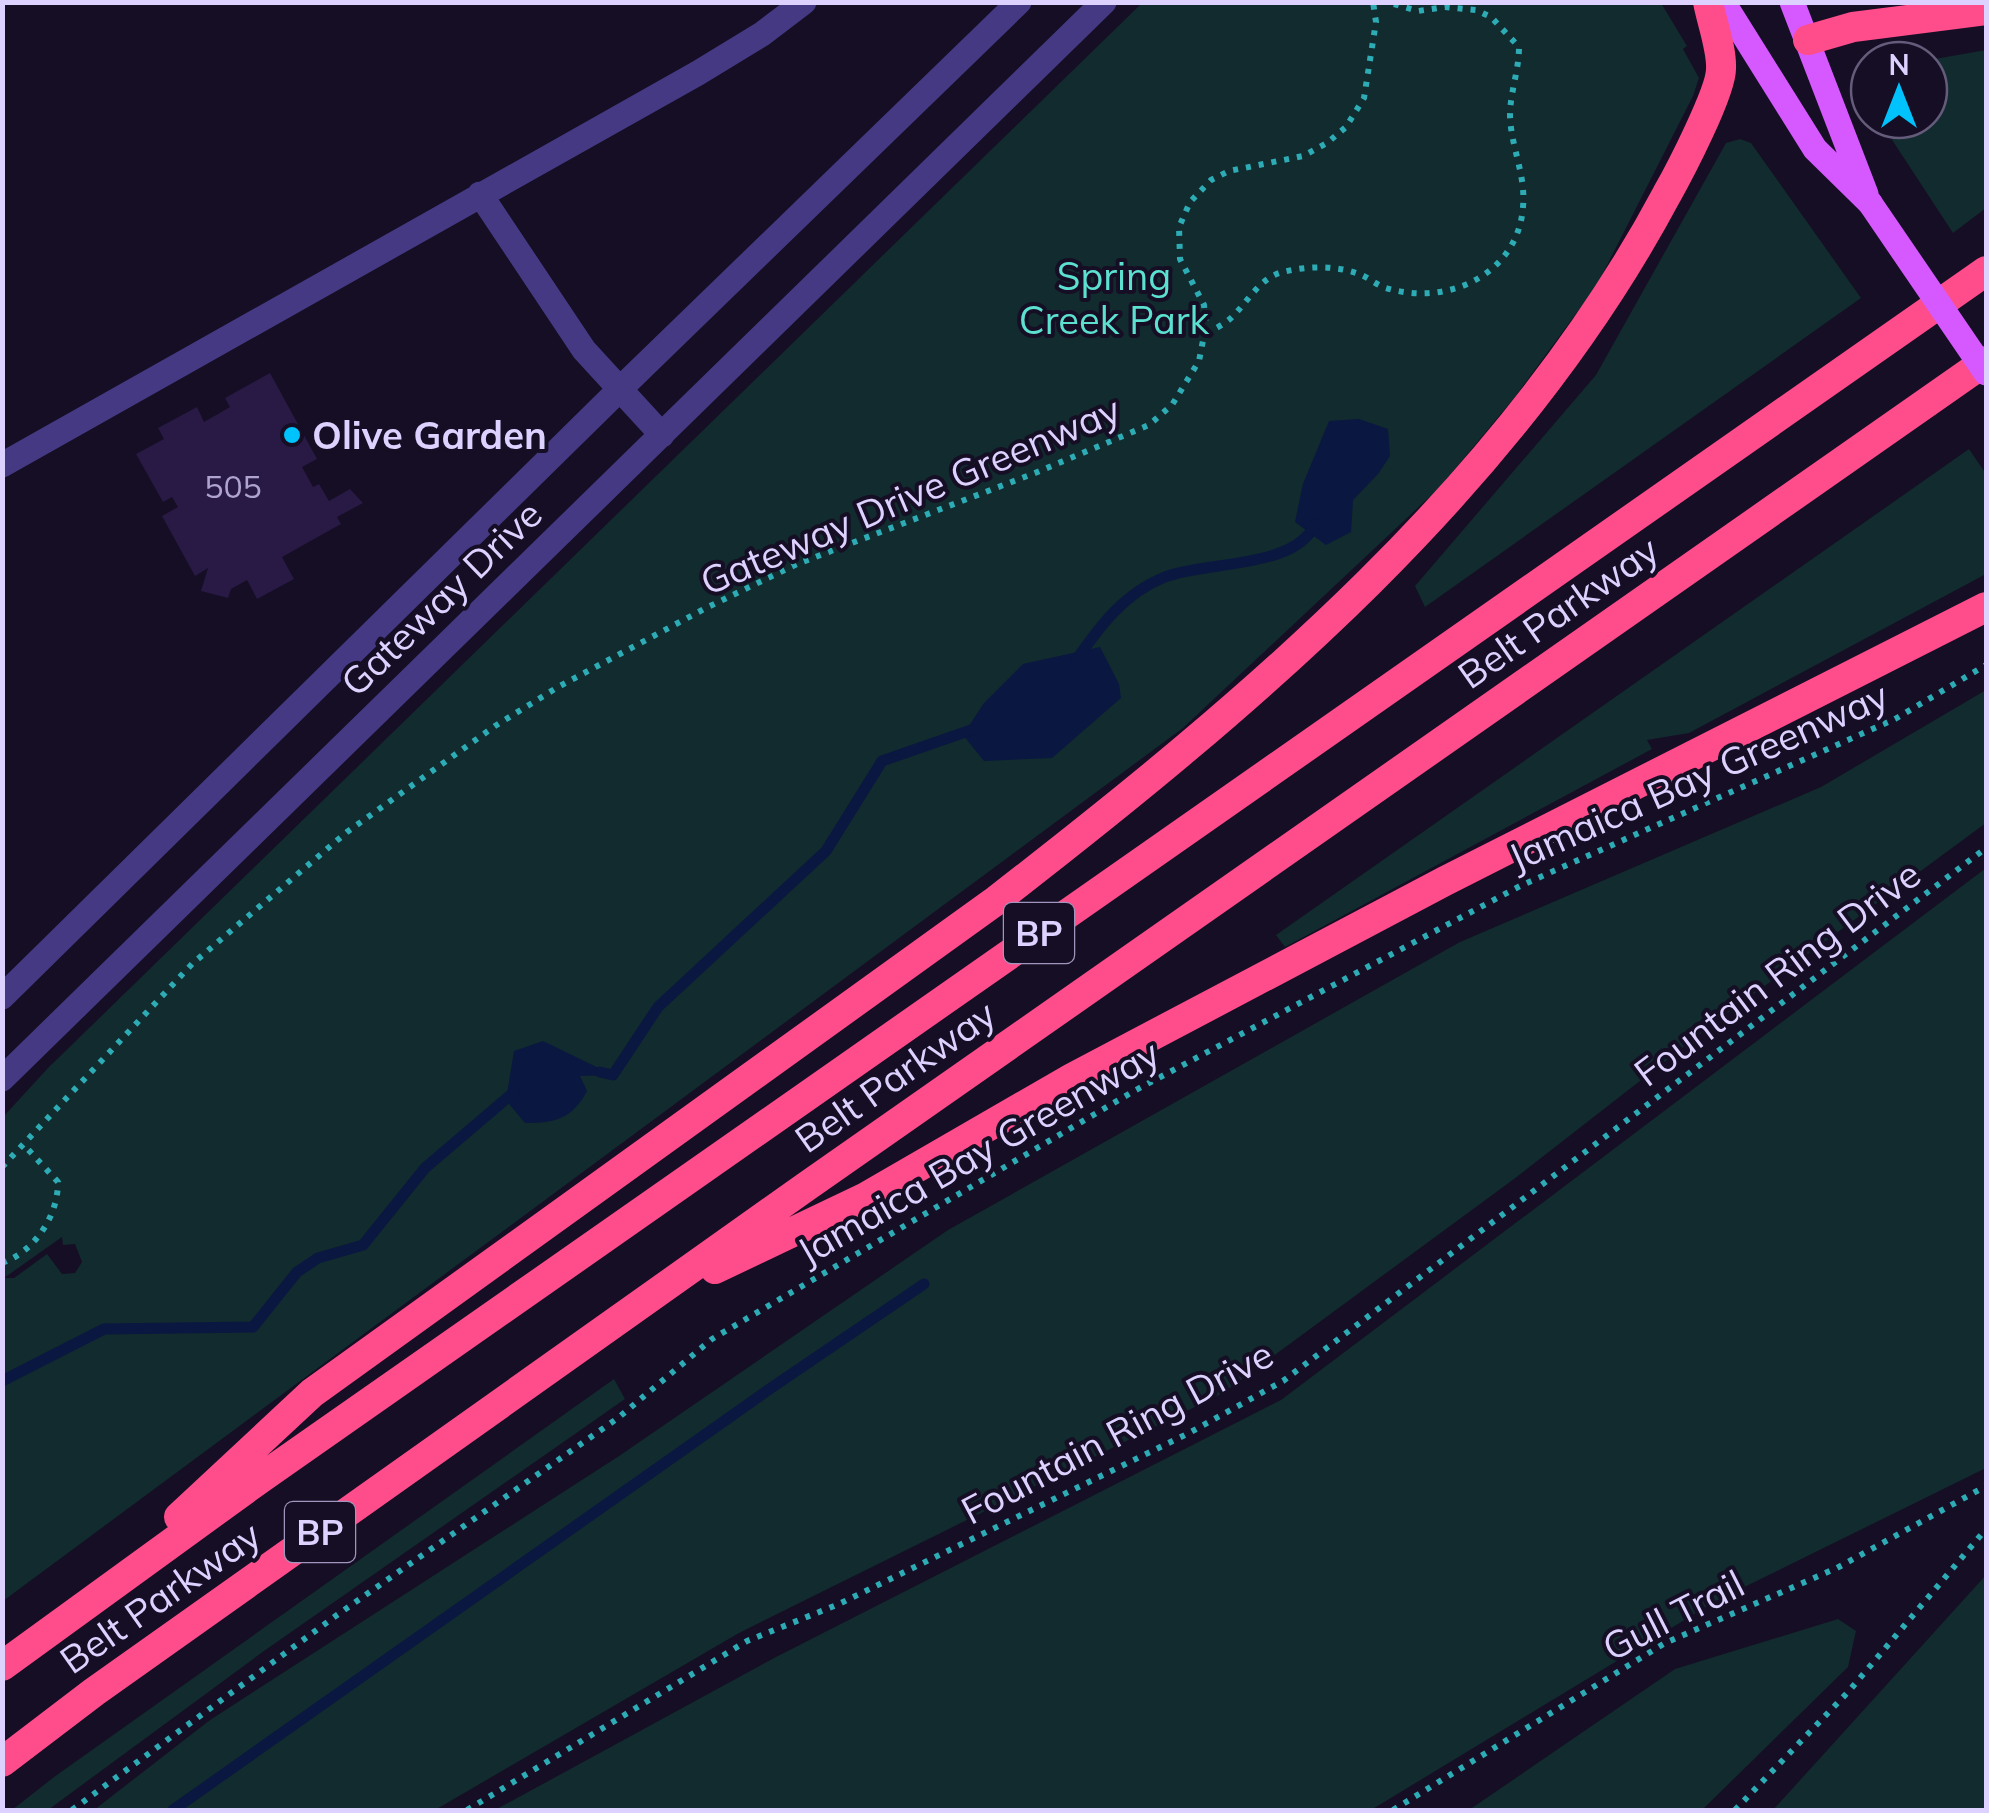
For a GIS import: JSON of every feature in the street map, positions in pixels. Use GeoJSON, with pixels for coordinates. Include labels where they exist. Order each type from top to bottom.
{"type":"FeatureCollection","features":[{"type":"Feature","properties":{"kind":"highway"},"geometry":{"type":"LineString","coordinates":[[94,1597],[312,1393],[994,902],[1085,831],[1226,713],[1430,521],[1542,391],[1648,231],[1698,131],[1722,70],[1708,2]]}},
{"type":"Feature","properties":{"kind":"highway"},"geometry":{"type":"LineString","coordinates":[[1808,40],[1852,28],[1986,10]]}},
{"type":"Feature","properties":{"kind":"highway","name":"Belt Parkway"},"geometry":{"type":"LineString","coordinates":[[2,1666],[94,1597],[1986,270]]}},
{"type":"Feature","properties":{"kind":"highway","name":"Belt Parkway"},"geometry":{"type":"LineString","coordinates":[[2,1762],[94,1692],[640,1306],[1986,361]]}},
{"type":"Feature","properties":{"kind":"highway"},"geometry":{"type":"LineString","coordinates":[[640,1306],[866,1197],[1149,1036],[1986,607]]}},
{"type":"Feature","properties":{"kind":"main road"},"geometry":{"type":"LineString","coordinates":[[1723,2],[1815,149],[1870,203],[1986,373]]}},
{"type":"Feature","properties":{"kind":"main road"},"geometry":{"type":"LineString","coordinates":[[1792,2],[1870,203]]}},
{"type":"Feature","properties":{"kind":"street"},"geometry":{"type":"LineString","coordinates":[[2,465],[738,49],[804,2]]}},
{"type":"Feature","properties":{"kind":"street","name":"Gateway Drive"},"geometry":{"type":"LineString","coordinates":[[2,997],[1019,2]]}},
{"type":"Feature","properties":{"kind":"street","name":"Gateway Drive"},"geometry":{"type":"LineString","coordinates":[[2,1079],[1104,2]]}},
{"type":"Feature","properties":{"kind":"street"},"geometry":{"type":"LineString","coordinates":[[480,194],[584,350],[662,434]]}},
{"type":"Feature","properties":{"kind":"path","name":"Gateway Drive Greenway"},"geometry":{"type":"LineString","coordinates":[[2,1167],[192,964],[347,832],[421,776],[558,687],[706,608],[797,564],[1036,473],[1148,425],[1172,405],[1200,361],[1204,334],[1204,304],[1180,259],[1178,227],[1190,202],[1211,180],[1229,171],[1303,156],[1346,127],[1364,98],[1376,22],[1373,2]]}},
{"type":"Feature","properties":{"kind":"path"},"geometry":{"type":"LineString","coordinates":[[1204,334],[1232,318],[1243,302],[1277,273],[1332,268],[1359,274],[1385,288],[1442,292],[1488,275],[1508,254],[1518,236],[1523,184],[1510,115],[1519,47],[1490,17],[1476,10],[1445,7],[1418,11],[1386,2]]}},
{"type":"Feature","properties":{"kind":"path","name":"Jamaica Bay Greenway"},"geometry":{"type":"LineString","coordinates":[[72,1810],[337,1615],[618,1418],[712,1339],[1134,1091],[1467,914],[1520,886],[1895,719],[1986,664]]}},
{"type":"Feature","properties":{"kind":"path","name":"Fountain Ring Drive"},"geometry":{"type":"LineString","coordinates":[[467,1810],[747,1641],[840,1604],[910,1570],[1189,1433],[1283,1380],[1986,848]]}},
{"type":"Feature","properties":{"kind":"path"},"geometry":{"type":"LineString","coordinates":[[2,1264],[32,1245],[54,1212],[58,1195],[58,1182],[23,1144]]}},
{"type":"Feature","properties":{"kind":"path","name":"Gull Trail"},"geometry":{"type":"LineString","coordinates":[[1394,1810],[1665,1643],[1837,1568],[1986,1486]]}},
{"type":"Feature","properties":{"kind":"path"},"geometry":{"type":"LineString","coordinates":[[1736,1810],[1849,1691],[1986,1529]]}},
{"type":"Feature","properties":{"kind":"green space","name":"Spring Creek Park"},"geometry":{"type":"Polygon","coordinates":[[[1143,2],[1661,3],[1687,46],[1683,49],[1699,78],[1693,96],[1597,285],[1514,398],[1440,487],[1183,728],[3,1601],[3,1117],[48,1068],[1143,2]],[[62,1237],[4,1278],[14,1278],[47,1254],[62,1274],[75,1273],[82,1262],[75,1244],[63,1245],[62,1237]]]}},
{"type":"Feature","properties":{"kind":"green space"},"geometry":{"type":"Polygon","coordinates":[[[1986,50],[1986,208],[1953,233],[1892,140],[1949,140],[1949,56],[1986,50]]]}},
{"type":"Feature","properties":{"kind":"green space"},"geometry":{"type":"Polygon","coordinates":[[[1740,139],[1751,143],[1861,298],[1425,607],[1415,586],[1596,375],[1726,143],[1740,139]]]}},
{"type":"Feature","properties":{"kind":"green space"},"geometry":{"type":"Polygon","coordinates":[[[1969,449],[1986,474],[1986,574],[1689,733],[1647,740],[1652,749],[1285,947],[1276,935],[1969,449]]]}},
{"type":"Feature","properties":{"kind":"green space"},"geometry":{"type":"Polygon","coordinates":[[[1986,690],[1986,823],[1223,1393],[739,1633],[435,1810],[94,1810],[210,1720],[619,1456],[948,1230],[1460,942],[1821,787],[1986,690]]]}},
{"type":"Feature","properties":{"kind":"green space"},"geometry":{"type":"Polygon","coordinates":[[[1986,868],[1986,1468],[1716,1601],[1371,1810],[495,1810],[776,1657],[1281,1400],[1986,868]]]}},
{"type":"Feature","properties":{"kind":"green space"},"geometry":{"type":"Polygon","coordinates":[[[614,1379],[625,1399],[264,1651],[48,1810],[12,1810],[54,1777],[614,1379]]]}},
{"type":"Feature","properties":{"kind":"green space"},"geometry":{"type":"Polygon","coordinates":[[[1986,1575],[1986,1810],[1773,1810],[1986,1575]]]}},
{"type":"Feature","properties":{"kind":"green space"},"geometry":{"type":"Polygon","coordinates":[[[1838,1619],[1856,1631],[1848,1667],[1702,1810],[1469,1810],[1675,1669],[1838,1619]]]}},
{"type":"Feature","properties":{"kind":"water"},"geometry":{"type":"Polygon","coordinates":[[[1359,419],[1388,429],[1390,456],[1353,500],[1351,532],[1326,545],[1295,522],[1303,484],[1329,421],[1359,419]]]}},
{"type":"Feature","properties":{"kind":"water"},"geometry":{"type":"Polygon","coordinates":[[[1100,647],[1119,684],[1121,698],[1052,758],[984,761],[963,735],[984,703],[1023,664],[1100,647]]]}},
{"type":"Feature","properties":{"kind":"water"},"geometry":{"type":"Polygon","coordinates":[[[543,1041],[613,1075],[580,1076],[587,1091],[575,1108],[554,1120],[525,1123],[506,1100],[514,1051],[543,1041]]]}},
{"type":"Feature","properties":{"kind":"building"},"geometry":{"type":"Polygon","coordinates":[[[270,373],[317,459],[302,467],[313,487],[319,484],[329,501],[350,489],[363,503],[337,517],[341,524],[282,557],[294,579],[257,599],[247,580],[231,589],[228,598],[201,591],[208,568],[195,576],[162,516],[178,507],[172,497],[163,502],[136,454],[164,439],[158,428],[197,407],[204,422],[230,407],[225,398],[270,373]]]}},
{"type":"Feature","properties":{"kind":"waterway"},"geometry":{"type":"LineString","coordinates":[[1075,662],[1114,612],[1150,584],[1182,572],[1270,556],[1305,539],[1315,524]]}},
{"type":"Feature","properties":{"kind":"waterway"},"geometry":{"type":"LineString","coordinates":[[600,1072],[613,1075],[658,1007],[826,851],[882,761],[974,729]]}},
{"type":"Feature","properties":{"kind":"waterway"},"geometry":{"type":"LineString","coordinates":[[2,1381],[104,1329],[253,1327],[297,1272],[318,1258],[363,1245],[425,1168],[514,1092]]}},
{"type":"Feature","properties":{"kind":"waterway"},"geometry":{"type":"LineString","coordinates":[[173,1810],[924,1284]]}},
{"type":"Feature","properties":{"kind":"place","name":"Olive Garden"},"geometry":{"type":"Point","coordinates":[292,435]}}]}
